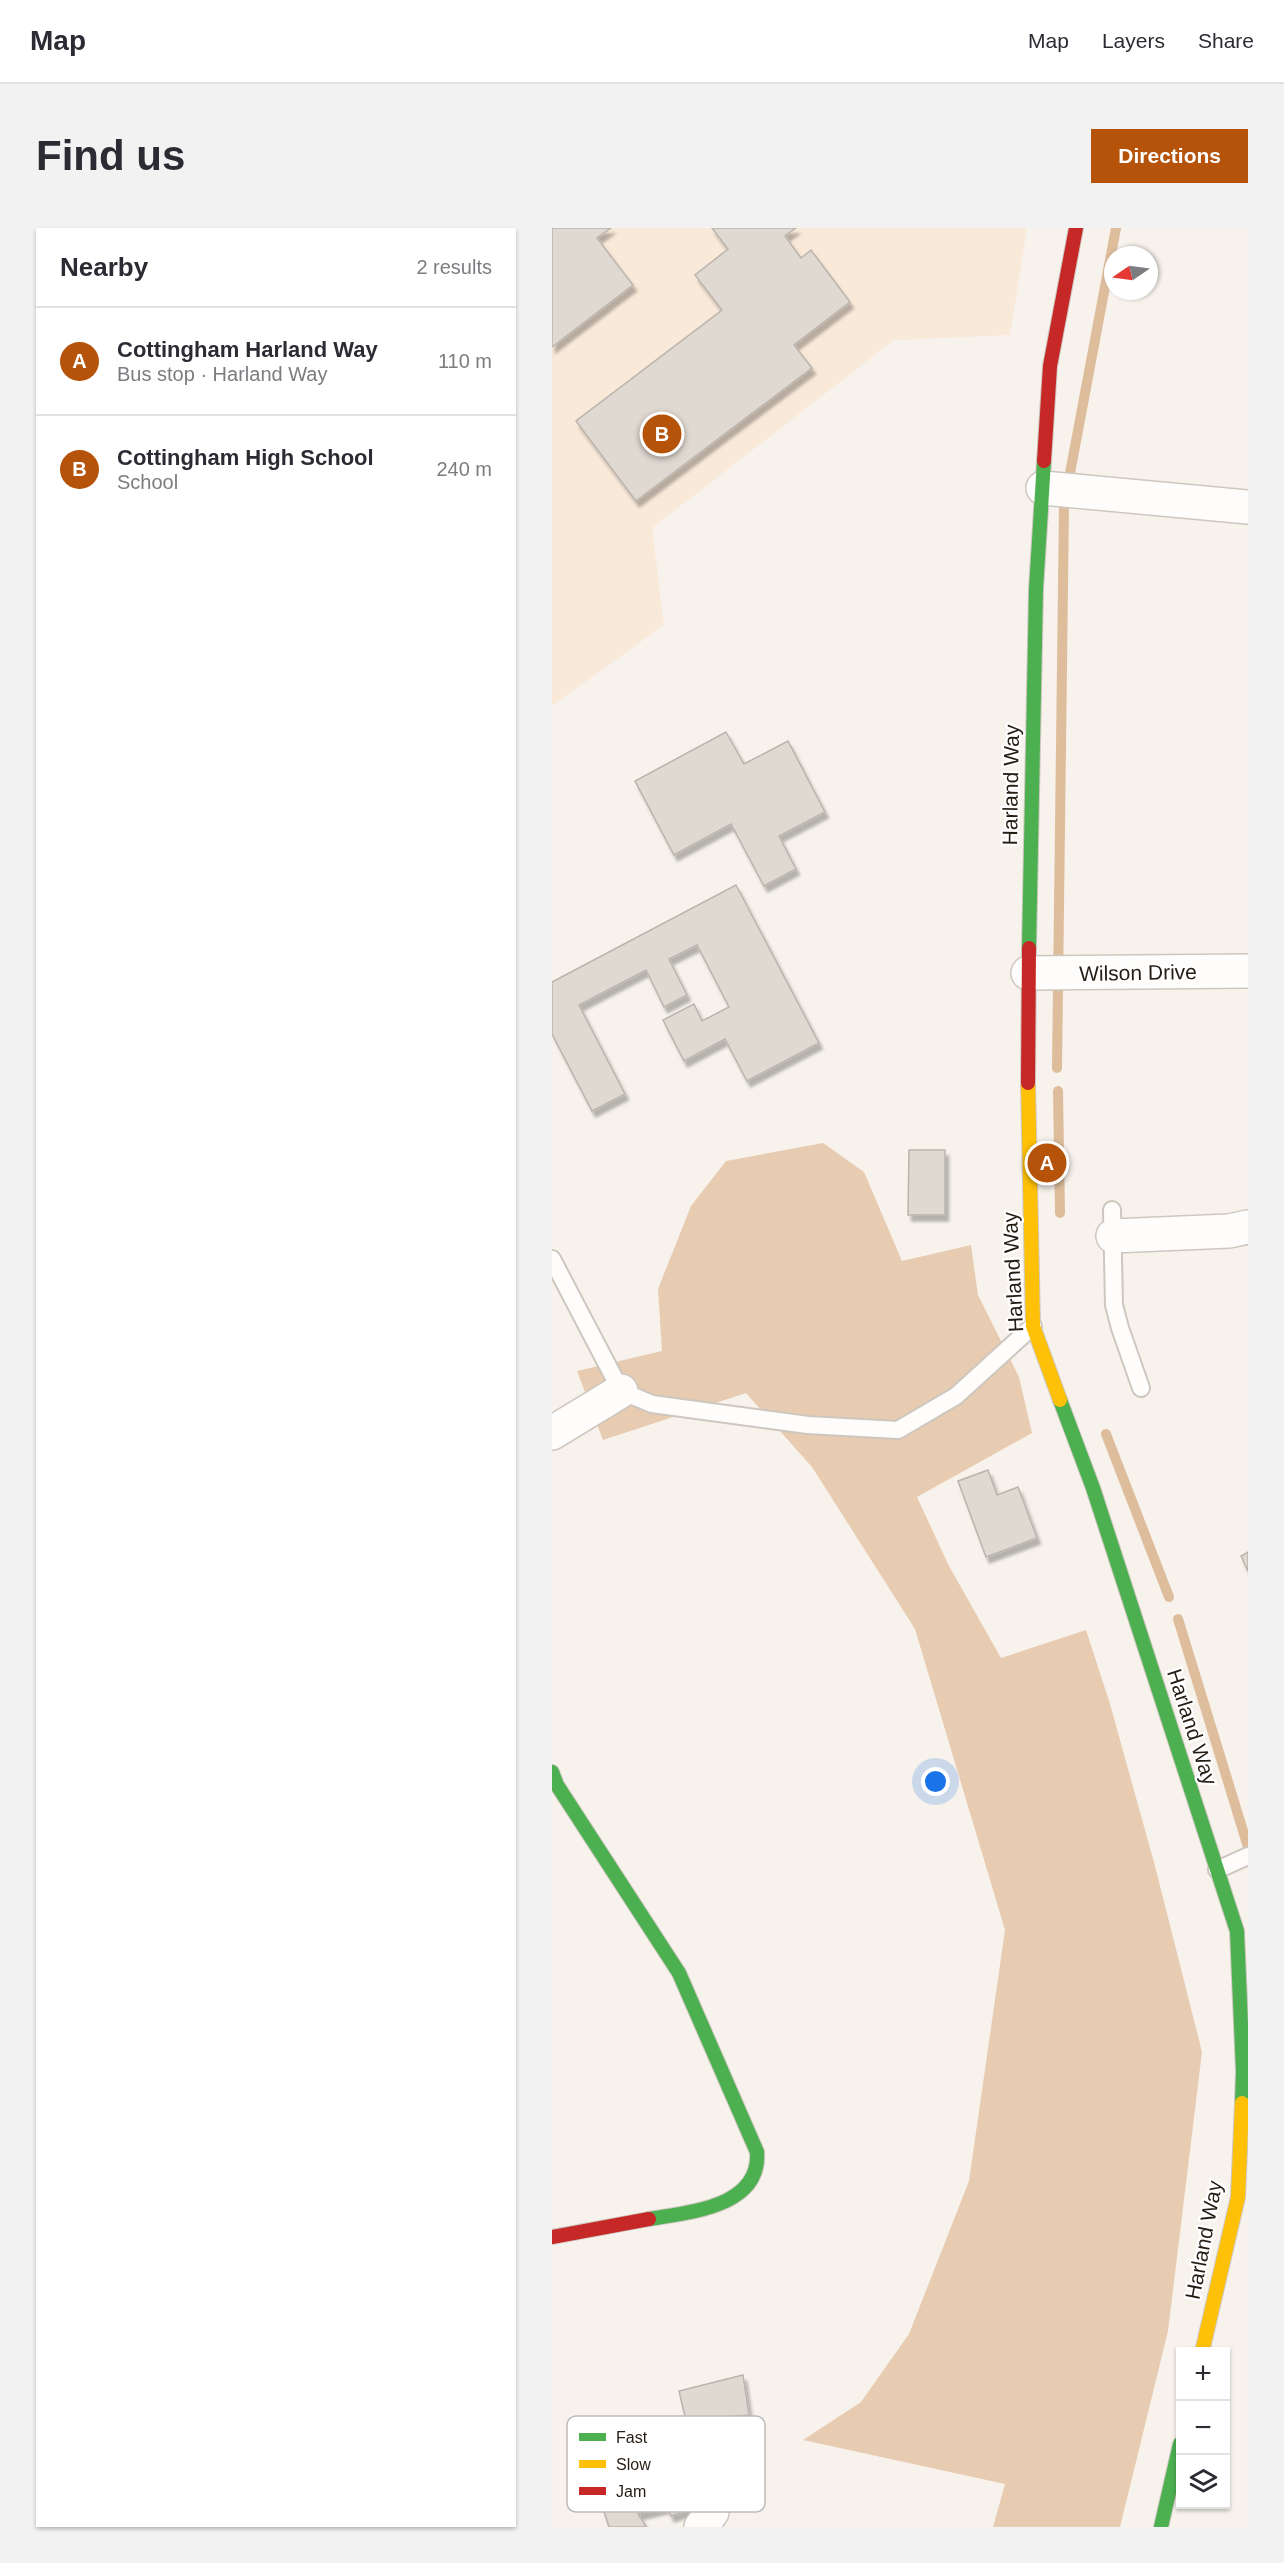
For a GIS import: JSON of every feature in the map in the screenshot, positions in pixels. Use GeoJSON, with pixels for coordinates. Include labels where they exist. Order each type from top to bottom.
{"type":"FeatureCollection","features":[{"type":"Feature","properties":{"kind":"main road","name":"Harland Way"},"geometry":{"type":"LineString","coordinates":[[1076,228],[1050,366],[1036,589],[1028,973],[1033,1326],[1093,1488],[1237,1931],[1243,2071],[1238,2197],[1203,2347]]}},
{"type":"Feature","properties":{"kind":"main road"},"geometry":{"type":"LineString","coordinates":[[552,1772],[557,1785],[679,1972],[746,2125],[754,2137],[758,2152],[757,2166],[752,2180],[739,2194],[693,2211],[552,2237]]}},
{"type":"Feature","properties":{"kind":"main road"},"geometry":{"type":"LineString","coordinates":[[1161,2527],[1177,2455]]}},
{"type":"Feature","properties":{"kind":"street"},"geometry":{"type":"LineString","coordinates":[[1042,488],[1248,507]]}},
{"type":"Feature","properties":{"kind":"street","name":"Wilson Drive"},"geometry":{"type":"LineString","coordinates":[[1028,973],[1248,971]]}},
{"type":"Feature","properties":{"kind":"street"},"geometry":{"type":"LineString","coordinates":[[1112,1223],[1229,1231],[1248,1227]]}},
{"type":"Feature","properties":{"kind":"street"},"geometry":{"type":"LineString","coordinates":[[552,1433],[621,1391]]}},
{"type":"Feature","properties":{"kind":"lane"},"geometry":{"type":"LineString","coordinates":[[1112,1223],[1114,1305],[1141,1388]]}},
{"type":"Feature","properties":{"kind":"lane"},"geometry":{"type":"LineString","coordinates":[[552,1259],[621,1391],[652,1404],[808,1425],[898,1430],[956,1396],[1033,1326]]}},
{"type":"Feature","properties":{"kind":"lane"},"geometry":{"type":"LineString","coordinates":[[1217,1870],[1248,1856]]}},
{"type":"Feature","properties":{"kind":"shaded area"},"geometry":{"type":"Polygon","coordinates":[[[552,228],[1027,228],[1010,335],[894,340],[652,528],[664,625],[552,706],[552,228]]]}},
{"type":"Feature","properties":{"kind":"shaded area"},"geometry":{"type":"Polygon","coordinates":[[[823,1143],[864,1172],[902,1261],[971,1245],[978,1295],[1019,1377],[1032,1433],[917,1497],[949,1566],[1001,1658],[1086,1630],[1110,1704],[1155,1866],[1202,2052],[1168,2331],[1120,2527],[993,2527],[1005,2484],[803,2440],[861,2402],[909,2334],[969,2181],[1005,1930],[915,1629],[812,1467],[746,1393],[603,1440],[577,1371],[662,1351],[658,1289],[691,1206],[726,1161],[823,1143]]]}},
{"type":"Feature","properties":{"kind":"building"},"geometry":{"type":"Polygon","coordinates":[[[552,228],[611,228],[597,238],[633,285],[552,347],[552,228]]]}},
{"type":"Feature","properties":{"kind":"building"},"geometry":{"type":"Polygon","coordinates":[[[712,228],[796,228],[785,236],[801,258],[811,250],[850,302],[794,345],[812,368],[636,501],[576,421],[722,310],[695,275],[728,249],[712,228]]]}},
{"type":"Feature","properties":{"kind":"building"},"geometry":{"type":"Polygon","coordinates":[[[726,732],[744,764],[788,741],[825,812],[779,836],[796,869],[764,886],[731,824],[674,855],[635,781],[726,732]]]}},
{"type":"Feature","properties":{"kind":"building"},"geometry":{"type":"Polygon","coordinates":[[[736,885],[819,1043],[747,1081],[725,1039],[684,1061],[663,1020],[694,1004],[702,1021],[729,1007],[697,945],[669,959],[687,995],[664,1007],[646,970],[579,1005],[625,1094],[592,1111],[552,1034],[552,982],[736,885]]]}},
{"type":"Feature","properties":{"kind":"building"},"geometry":{"type":"Polygon","coordinates":[[[909,1150],[945,1150],[945,1215],[908,1215],[909,1150]]]}},
{"type":"Feature","properties":{"kind":"building"},"geometry":{"type":"Polygon","coordinates":[[[988,1470],[997,1495],[1018,1487],[1037,1538],[986,1557],[958,1481],[988,1470]]]}},
{"type":"Feature","properties":{"kind":"building"},"geometry":{"type":"Polygon","coordinates":[[[1248,1552],[1248,1571],[1241,1556],[1248,1552]]]}},
{"type":"Feature","properties":{"kind":"building"},"geometry":{"type":"Polygon","coordinates":[[[743,2375],[749,2415],[685,2416],[679,2391],[743,2375]]]}},
{"type":"Feature","properties":{"kind":"building"},"geometry":{"type":"Polygon","coordinates":[[[604,2512],[646,2512],[638,2514],[646,2526],[609,2527],[604,2512]]]}},
{"type":"Feature","properties":{"kind":"building"},"geometry":{"type":"Polygon","coordinates":[[[669,2512],[682,2512],[671,2516],[669,2512]]]}},
{"type":"Feature","properties":{"kind":"waterway"},"geometry":{"type":"LineString","coordinates":[[1057,1068],[1064,505],[1116,228]]}},
{"type":"Feature","properties":{"kind":"waterway"},"geometry":{"type":"LineString","coordinates":[[1058,1091],[1060,1213]]}},
{"type":"Feature","properties":{"kind":"waterway"},"geometry":{"type":"LineString","coordinates":[[1106,1434],[1169,1597]]}},
{"type":"Feature","properties":{"kind":"waterway"},"geometry":{"type":"LineString","coordinates":[[1178,1619],[1248,1847]]}},
{"type":"Feature","properties":{"kind":"traffic: fast"},"geometry":{"type":"LineString","coordinates":[[1029,948],[1036,589],[1044,461]]}},
{"type":"Feature","properties":{"kind":"traffic: fast"},"geometry":{"type":"LineString","coordinates":[[1060,1400],[1093,1488],[1237,1931],[1243,2071],[1242,2103]]}},
{"type":"Feature","properties":{"kind":"traffic: fast"},"geometry":{"type":"LineString","coordinates":[[552,1772],[557,1785],[679,1973],[757,2152],[755,2170],[748,2185],[735,2196],[720,2204],[702,2209],[649,2219]]}},
{"type":"Feature","properties":{"kind":"traffic: fast"},"geometry":{"type":"LineString","coordinates":[[1161,2527],[1177,2455]]}},
{"type":"Feature","properties":{"kind":"traffic: slow"},"geometry":{"type":"LineString","coordinates":[[1028,1083],[1033,1326],[1060,1400]]}},
{"type":"Feature","properties":{"kind":"traffic: slow"},"geometry":{"type":"LineString","coordinates":[[1203,2347],[1238,2197],[1242,2103]]}},
{"type":"Feature","properties":{"kind":"traffic: jam"},"geometry":{"type":"LineString","coordinates":[[1044,461],[1050,366],[1076,228]]}},
{"type":"Feature","properties":{"kind":"traffic: jam"},"geometry":{"type":"LineString","coordinates":[[1028,1083],[1029,948]]}},
{"type":"Feature","properties":{"kind":"traffic: jam"},"geometry":{"type":"LineString","coordinates":[[552,2237],[649,2219]]}},
{"type":"Feature","properties":{"kind":"place","name":"Cottingham High School"},"geometry":{"type":"Point","coordinates":[662,434]}},
{"type":"Feature","properties":{"kind":"place","name":"Cottingham Harland Way"},"geometry":{"type":"Point","coordinates":[1047,1163]}}]}
